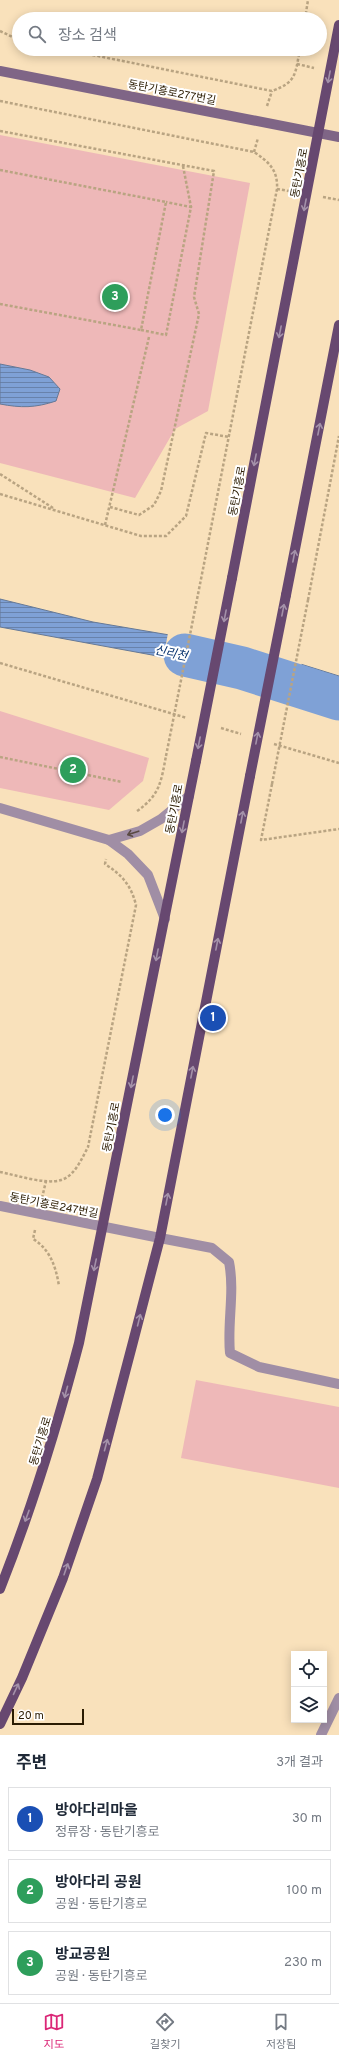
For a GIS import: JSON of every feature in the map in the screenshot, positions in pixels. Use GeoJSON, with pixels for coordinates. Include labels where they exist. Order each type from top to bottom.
{"type":"FeatureCollection","features":[{"type":"Feature","properties":{"kind":"main road","name":"동탄기흥로"},"geometry":{"type":"LineString","coordinates":[[0,1589],[38,1487],[62,1408],[79,1343],[165,919],[339,25]]}},
{"type":"Feature","properties":{"kind":"main road"},"geometry":{"type":"LineString","coordinates":[[0,1724],[22,1678],[63,1578],[97,1479],[160,1238],[339,325]]}},
{"type":"Feature","properties":{"kind":"street","name":"동탄기흥로277번길"},"geometry":{"type":"LineString","coordinates":[[0,71],[339,137]]}},
{"type":"Feature","properties":{"kind":"street"},"geometry":{"type":"LineString","coordinates":[[109,840],[145,828],[161,819],[189,796]]}},
{"type":"Feature","properties":{"kind":"street"},"geometry":{"type":"LineString","coordinates":[[0,808],[109,840],[128,854],[148,875],[165,919]]}},
{"type":"Feature","properties":{"kind":"street","name":"동탄기흥로247번길"},"geometry":{"type":"LineString","coordinates":[[0,1206],[212,1248],[229,1262],[232,1280],[229,1338],[230,1353],[258,1368],[339,1384]]}},
{"type":"Feature","properties":{"kind":"street"},"geometry":{"type":"LineString","coordinates":[[321,1735],[339,1698]]}},
{"type":"Feature","properties":{"kind":"path"},"geometry":{"type":"LineString","coordinates":[[306,12],[308,0]]}},
{"type":"Feature","properties":{"kind":"path"},"geometry":{"type":"LineString","coordinates":[[0,31],[12,37]]}},
{"type":"Feature","properties":{"kind":"path"},"geometry":{"type":"LineString","coordinates":[[98,56],[272,91],[285,87],[294,80],[299,56]]}},
{"type":"Feature","properties":{"kind":"path"},"geometry":{"type":"LineString","coordinates":[[0,101],[254,152],[269,161],[278,180],[160,786],[153,798],[136,811]]}},
{"type":"Feature","properties":{"kind":"path"},"geometry":{"type":"LineString","coordinates":[[0,131],[214,171],[194,297],[198,314],[161,491],[154,505],[139,515],[110,507]]}},
{"type":"Feature","properties":{"kind":"path"},"geometry":{"type":"LineString","coordinates":[[0,304],[166,336],[191,207],[183,166]]}},
{"type":"Feature","properties":{"kind":"path"},"geometry":{"type":"LineString","coordinates":[[0,170],[191,207]]}},
{"type":"Feature","properties":{"kind":"path"},"geometry":{"type":"LineString","coordinates":[[141,330],[166,202]]}},
{"type":"Feature","properties":{"kind":"path"},"geometry":{"type":"LineString","coordinates":[[105,526],[149,337]]}},
{"type":"Feature","properties":{"kind":"path"},"geometry":{"type":"LineString","coordinates":[[0,494],[141,536],[166,536],[186,516],[206,434],[229,437]]}},
{"type":"Feature","properties":{"kind":"path"},"geometry":{"type":"LineString","coordinates":[[339,436],[261,840],[339,829]]}},
{"type":"Feature","properties":{"kind":"path"},"geometry":{"type":"LineString","coordinates":[[0,474],[57,511]]}},
{"type":"Feature","properties":{"kind":"path"},"geometry":{"type":"LineString","coordinates":[[0,663],[249,736]]}},
{"type":"Feature","properties":{"kind":"path"},"geometry":{"type":"LineString","coordinates":[[271,743],[339,763]]}},
{"type":"Feature","properties":{"kind":"path"},"geometry":{"type":"LineString","coordinates":[[0,757],[122,782]]}},
{"type":"Feature","properties":{"kind":"path"},"geometry":{"type":"LineString","coordinates":[[0,1172],[46,1181],[62,1180],[73,1172],[88,1147],[136,905],[127,882],[118,872],[105,864]]}},
{"type":"Feature","properties":{"kind":"path"},"geometry":{"type":"LineString","coordinates":[[33,1239],[42,1244],[50,1256],[57,1270],[59,1286]]}},
{"type":"Feature","properties":{"kind":"shaded area"},"geometry":{"type":"Polygon","coordinates":[[[0,135],[250,183],[208,411],[175,429],[135,498],[0,463],[0,135]]]}},
{"type":"Feature","properties":{"kind":"shaded area"},"geometry":{"type":"Polygon","coordinates":[[[0,711],[149,758],[143,781],[109,810],[0,788],[0,711]]]}},
{"type":"Feature","properties":{"kind":"shaded area"},"geometry":{"type":"Polygon","coordinates":[[[196,1380],[339,1407],[339,1488],[181,1458],[196,1380]]]}},
{"type":"Feature","properties":{"kind":"water"},"geometry":{"type":"Polygon","coordinates":[[[0,364],[30,370],[49,377],[60,389],[56,401],[28,407],[0,404],[0,364]]]}},
{"type":"Feature","properties":{"kind":"water"},"geometry":{"type":"Polygon","coordinates":[[[0,599],[93,622],[246,648],[245,655],[262,652],[339,676],[339,708],[254,679],[261,662],[245,656],[242,677],[152,655],[0,627],[0,599]]]}},
{"type":"Feature","properties":{"kind":"pier"},"geometry":{"type":"Polygon","coordinates":[[[168,633],[246,646],[247,653],[262,650],[302,662],[295,694],[253,681],[252,660],[246,658],[244,678],[242,679],[163,660],[168,633]]]}},
{"type":"Feature","properties":{"kind":"waterway","name":"신리천"},"geometry":{"type":"LineString","coordinates":[[185,655],[242,668],[339,699]]}},
{"type":"Feature","properties":{"kind":"place","name":"방교공원"},"geometry":{"type":"Point","coordinates":[115,297]}},
{"type":"Feature","properties":{"kind":"place","name":"방아다리 공원"},"geometry":{"type":"Point","coordinates":[73,770]}},
{"type":"Feature","properties":{"kind":"place","name":"방아다리마을"},"geometry":{"type":"Point","coordinates":[213,1018]}}]}
